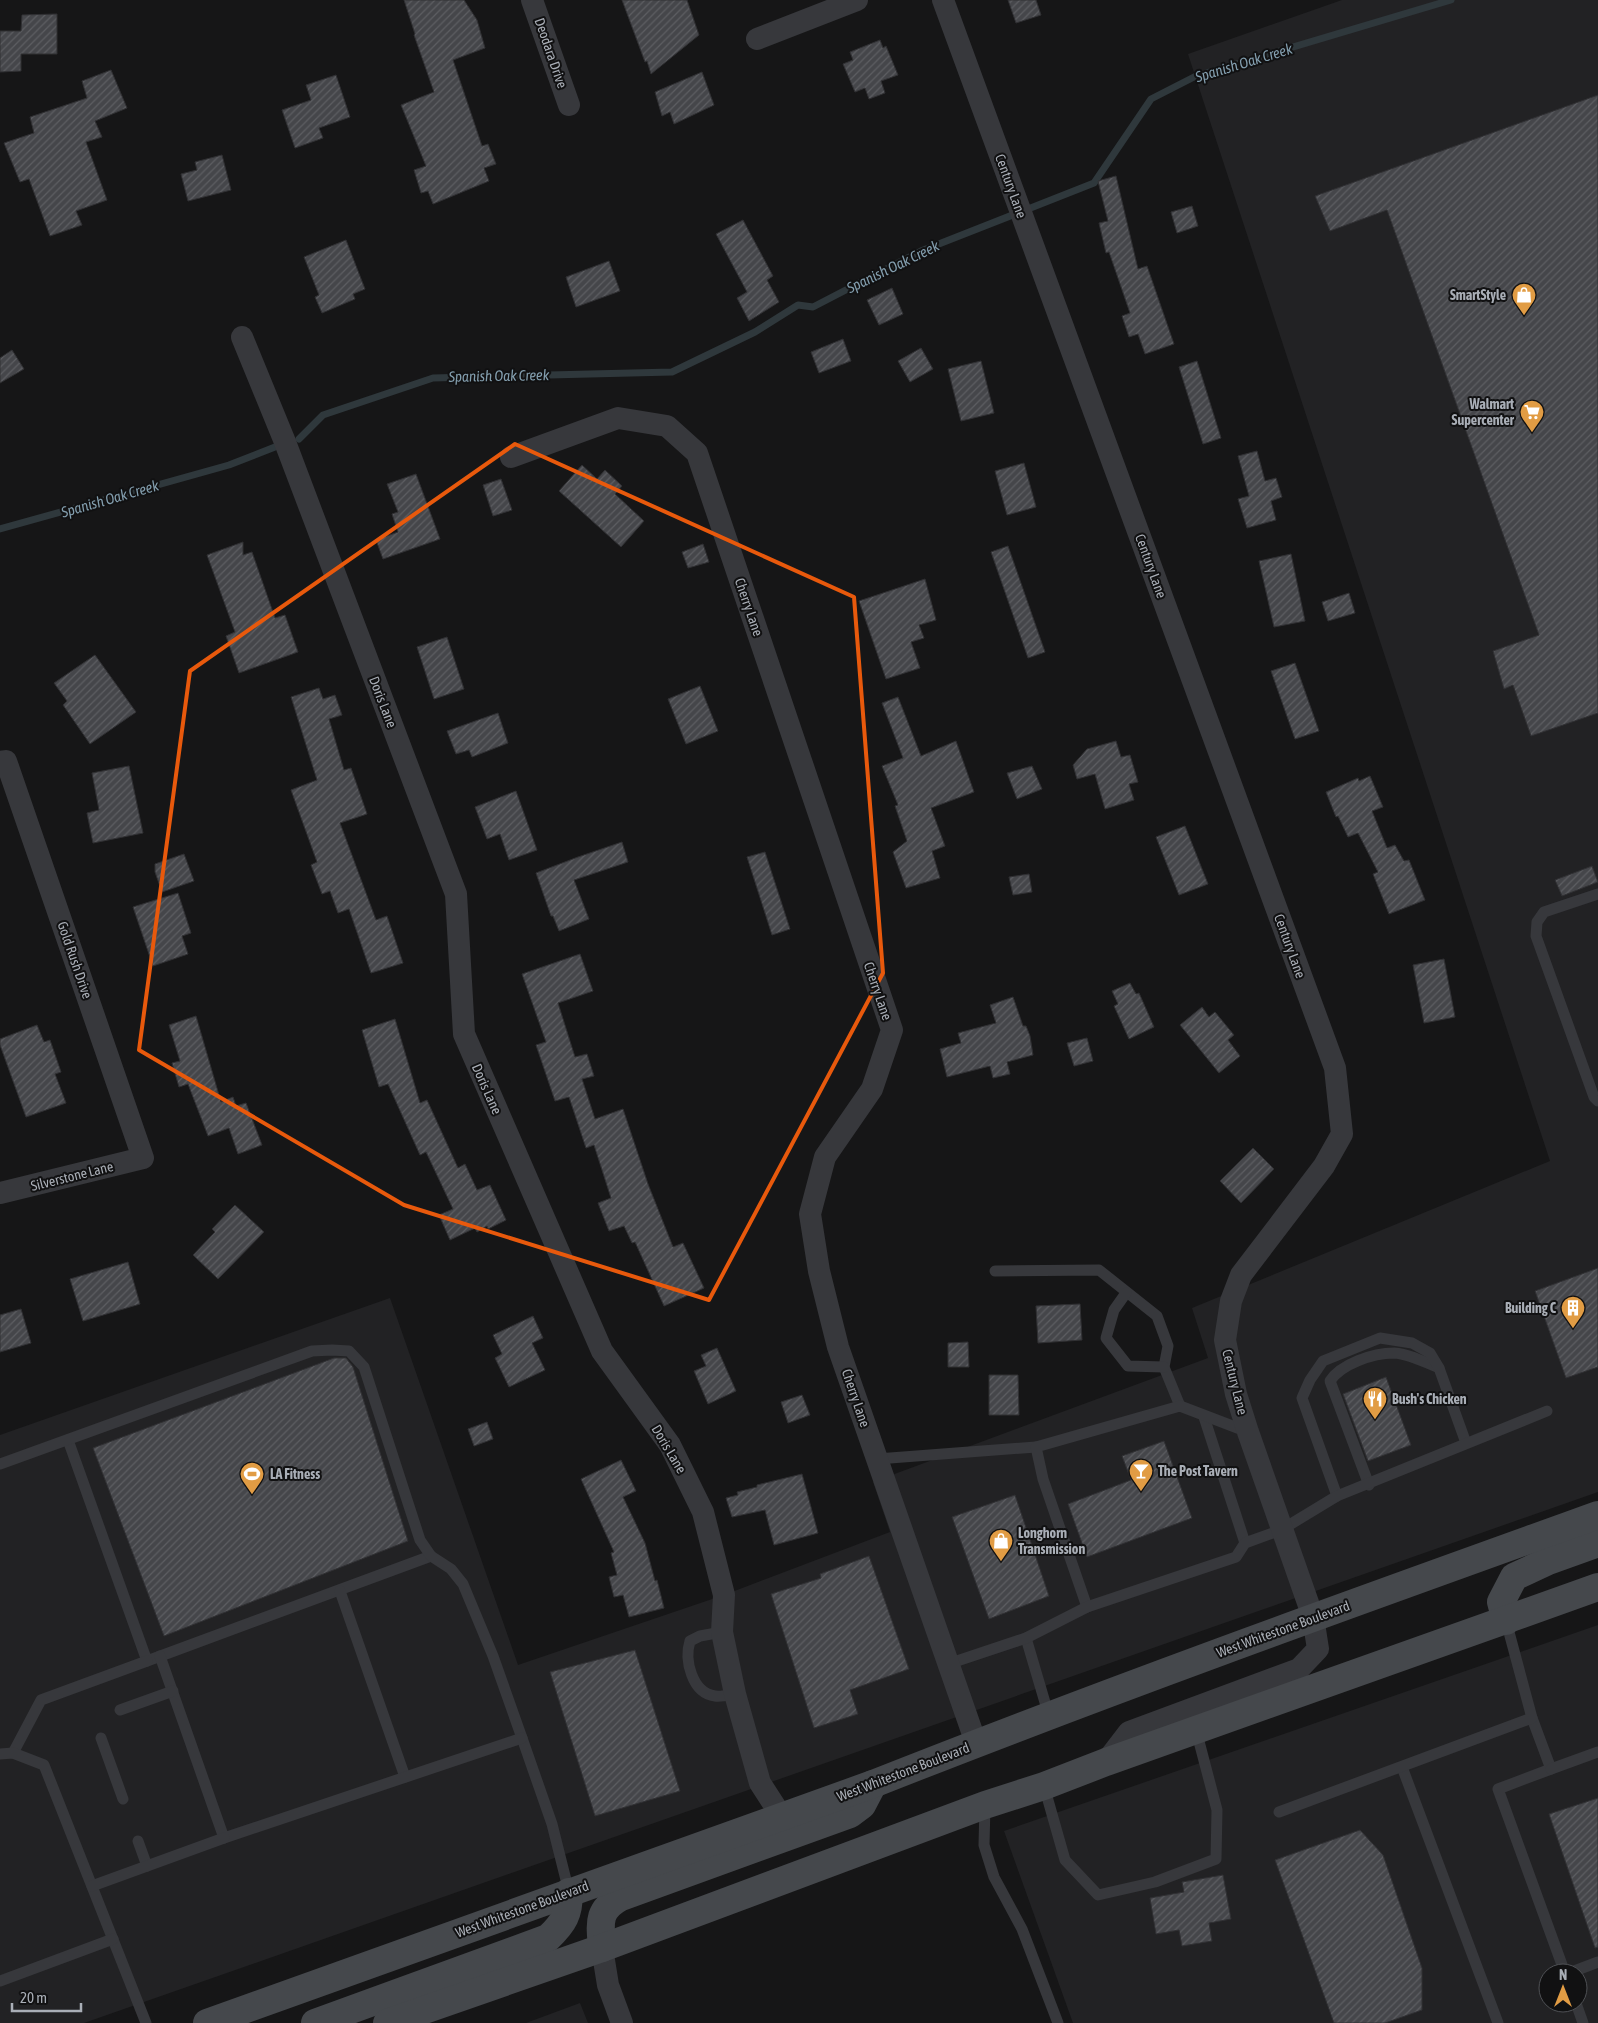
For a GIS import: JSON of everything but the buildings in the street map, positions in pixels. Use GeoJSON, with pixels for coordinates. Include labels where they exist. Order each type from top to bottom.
{"type":"FeatureCollection","features":[{"type":"Feature","properties":{"kind":"main road","name":"West Whitestone Boulevard"},"geometry":{"type":"LineString","coordinates":[[207,2023],[873,1784],[976,1743],[1314,1617],[1598,1515]]}},
{"type":"Feature","properties":{"kind":"main road"},"geometry":{"type":"LineString","coordinates":[[1506,1621],[1501,1602],[1514,1577],[1548,1561],[1598,1543]]}},
{"type":"Feature","properties":{"kind":"main road"},"geometry":{"type":"LineString","coordinates":[[387,2023],[602,1948],[985,1805],[1044,1786],[1106,1762],[1598,1587]]}},
{"type":"Feature","properties":{"kind":"main road"},"geometry":{"type":"LineString","coordinates":[[602,1948],[600,1923],[604,1910],[612,1902],[621,1897],[850,1814],[862,1805],[873,1784]]}},
{"type":"Feature","properties":{"kind":"main road"},"geometry":{"type":"LineString","coordinates":[[315,2023],[548,1938],[564,1921],[569,1907],[569,1892]]}},
{"type":"Feature","properties":{"kind":"street","name":"Deodara Drive"},"geometry":{"type":"LineString","coordinates":[[532,0],[569,105]]}},
{"type":"Feature","properties":{"kind":"street"},"geometry":{"type":"LineString","coordinates":[[757,39],[857,0]]}},
{"type":"Feature","properties":{"kind":"street","name":"Century Lane"},"geometry":{"type":"LineString","coordinates":[[943,0],[1335,1068],[1342,1134],[1324,1166],[1241,1275],[1231,1302],[1225,1340],[1236,1394],[1248,1432],[1314,1617],[1318,1650],[1299,1669],[1129,1732],[1106,1762]]}},
{"type":"Feature","properties":{"kind":"street","name":"Doris Lane"},"geometry":{"type":"LineString","coordinates":[[242,337],[285,442],[456,894],[464,1034],[602,1351],[670,1445],[703,1512],[724,1594],[722,1632],[735,1694],[760,1783],[782,1817]]}},
{"type":"Feature","properties":{"kind":"street","name":"Cherry Lane"},"geometry":{"type":"LineString","coordinates":[[511,457],[618,418],[667,426],[697,453],[892,1030],[872,1089],[825,1157],[810,1214],[819,1271],[838,1347],[976,1743]]}},
{"type":"Feature","properties":{"kind":"street","name":"Gold Rush Drive"},"geometry":{"type":"LineString","coordinates":[[3,762],[143,1158]]}},
{"type":"Feature","properties":{"kind":"street","name":"Silverstone Lane"},"geometry":{"type":"LineString","coordinates":[[0,1193],[143,1158]]}},
{"type":"Feature","properties":{"kind":"street"},"geometry":{"type":"LineString","coordinates":[[602,1948],[608,1984],[622,2023]]}},
{"type":"Feature","properties":{"kind":"lane"},"geometry":{"type":"LineString","coordinates":[[1598,894],[1544,912],[1537,922],[1536,936],[1594,1097],[1598,1101]]}},
{"type":"Feature","properties":{"kind":"lane"},"geometry":{"type":"LineString","coordinates":[[995,1271],[1099,1270],[1157,1316],[1168,1346],[1164,1367],[1180,1406]]}},
{"type":"Feature","properties":{"kind":"lane"},"geometry":{"type":"LineString","coordinates":[[1126,1293],[1114,1310],[1106,1338],[1128,1366],[1164,1367]]}},
{"type":"Feature","properties":{"kind":"lane"},"geometry":{"type":"LineString","coordinates":[[1337,1496],[1302,1398],[1310,1380],[1323,1361],[1380,1338],[1412,1343],[1430,1353],[1439,1368],[1466,1443]]}},
{"type":"Feature","properties":{"kind":"lane"},"geometry":{"type":"LineString","coordinates":[[0,1464],[312,1352],[349,1351],[364,1367],[420,1540],[431,1556],[451,1569],[464,1584],[492,1656],[552,1824],[569,1892]]}},
{"type":"Feature","properties":{"kind":"lane"},"geometry":{"type":"LineString","coordinates":[[1369,1485],[1330,1381],[1336,1372],[1355,1363],[1376,1356],[1394,1353],[1414,1358],[1439,1368]]}},
{"type":"Feature","properties":{"kind":"lane"},"geometry":{"type":"LineString","coordinates":[[877,1459],[1036,1447],[1180,1406],[1204,1417],[1248,1432]]}},
{"type":"Feature","properties":{"kind":"lane"},"geometry":{"type":"LineString","coordinates":[[948,1664],[1026,1638],[1086,1607],[1236,1557],[1245,1543],[1282,1530],[1337,1496],[1369,1485],[1466,1443],[1547,1411]]}},
{"type":"Feature","properties":{"kind":"lane"},"geometry":{"type":"LineString","coordinates":[[1204,1417],[1245,1543]]}},
{"type":"Feature","properties":{"kind":"lane"},"geometry":{"type":"LineString","coordinates":[[68,1440],[147,1660]]}},
{"type":"Feature","properties":{"kind":"lane"},"geometry":{"type":"LineString","coordinates":[[1036,1447],[1043,1478],[1086,1607]]}},
{"type":"Feature","properties":{"kind":"lane"},"geometry":{"type":"LineString","coordinates":[[13,1752],[41,1700],[431,1556]]}},
{"type":"Feature","properties":{"kind":"lane"},"geometry":{"type":"LineString","coordinates":[[340,1591],[405,1777]]}},
{"type":"Feature","properties":{"kind":"lane"},"geometry":{"type":"LineString","coordinates":[[1506,1621],[1532,1718],[1551,1769]]}},
{"type":"Feature","properties":{"kind":"lane"},"geometry":{"type":"LineString","coordinates":[[722,1632],[695,1639],[690,1642],[687,1651],[693,1678],[703,1692],[716,1696],[735,1694]]}},
{"type":"Feature","properties":{"kind":"lane"},"geometry":{"type":"LineString","coordinates":[[1026,1638],[1050,1716]]}},
{"type":"Feature","properties":{"kind":"lane"},"geometry":{"type":"LineString","coordinates":[[160,1656],[224,1838]]}},
{"type":"Feature","properties":{"kind":"lane"},"geometry":{"type":"LineString","coordinates":[[120,1710],[173,1691]]}},
{"type":"Feature","properties":{"kind":"lane"},"geometry":{"type":"LineString","coordinates":[[1280,1812],[1532,1718]]}},
{"type":"Feature","properties":{"kind":"lane"},"geometry":{"type":"LineString","coordinates":[[1044,1786],[1065,1860],[1098,1895],[1155,1882],[1216,1859],[1217,1810],[1196,1730]]}},
{"type":"Feature","properties":{"kind":"lane"},"geometry":{"type":"LineString","coordinates":[[101,1738],[123,1800]]}},
{"type":"Feature","properties":{"kind":"lane"},"geometry":{"type":"LineString","coordinates":[[92,1886],[224,1838],[522,1738]]}},
{"type":"Feature","properties":{"kind":"lane"},"geometry":{"type":"LineString","coordinates":[[0,1754],[13,1752],[44,1765],[146,2023]]}},
{"type":"Feature","properties":{"kind":"lane"},"geometry":{"type":"LineString","coordinates":[[1563,1963],[1498,1789],[1598,1752]]}},
{"type":"Feature","properties":{"kind":"lane"},"geometry":{"type":"LineString","coordinates":[[1402,1767],[1498,2023]]}},
{"type":"Feature","properties":{"kind":"lane"},"geometry":{"type":"LineString","coordinates":[[985,1805],[984,1845],[994,1877],[1022,1929],[1058,2023]]}},
{"type":"Feature","properties":{"kind":"lane"},"geometry":{"type":"LineString","coordinates":[[138,1841],[147,1866]]}},
{"type":"Feature","properties":{"kind":"lane"},"geometry":{"type":"LineString","coordinates":[[0,1981],[113,1939]]}},
{"type":"Feature","properties":{"kind":"highlighted area"},"geometry":{"type":"Polygon","coordinates":[[[515,444],[854,597],[883,973],[709,1300],[404,1205],[139,1050],[190,671],[515,444]]]}},
{"type":"Feature","properties":{"kind":"shaded area"},"geometry":{"type":"Polygon","coordinates":[[[1342,0],[1598,0],[1598,1492],[84,2023],[0,2023],[0,1435],[390,1298],[518,1665],[724,1595],[890,1532],[873,1482],[1208,1358],[1192,1308],[1550,1161],[1188,54],[1342,0]]]}},
{"type":"Feature","properties":{"kind":"shaded area"},"geometry":{"type":"Polygon","coordinates":[[[1598,1625],[1598,2023],[1073,2023],[1004,1831],[1598,1625]]]}},
{"type":"Feature","properties":{"kind":"shaded area"},"geometry":{"type":"Polygon","coordinates":[[[580,2003],[588,2023],[526,2023],[580,2003]]]}},
{"type":"Feature","properties":{"kind":"waterway","name":"Spanish Oak Creek"},"geometry":{"type":"LineString","coordinates":[[299,439],[323,415],[433,378],[672,372],[755,332],[798,305],[813,307],[921,251],[1094,183],[1151,99],[1196,76],[1451,0]]}},
{"type":"Feature","properties":{"kind":"waterway","name":"Spanish Oak Creek"},"geometry":{"type":"LineString","coordinates":[[0,529],[229,465],[275,447]]}},
{"type":"Feature","properties":{"kind":"place","name":"SmartStyle"},"geometry":{"type":"Point","coordinates":[1524,316]}},
{"type":"Feature","properties":{"kind":"place","name":"Walmart Supercenter"},"geometry":{"type":"Point","coordinates":[1532,433]}},
{"type":"Feature","properties":{"kind":"place","name":"Building C"},"geometry":{"type":"Point","coordinates":[1573,1329]}},
{"type":"Feature","properties":{"kind":"place","name":"Bush's Chicken"},"geometry":{"type":"Point","coordinates":[1375,1420]}},
{"type":"Feature","properties":{"kind":"place","name":"The Post Tavern"},"geometry":{"type":"Point","coordinates":[1141,1492]}},
{"type":"Feature","properties":{"kind":"place","name":"LA Fitness"},"geometry":{"type":"Point","coordinates":[252,1495]}},
{"type":"Feature","properties":{"kind":"place","name":"Longhorn Transmission"},"geometry":{"type":"Point","coordinates":[1001,1562]}}]}
